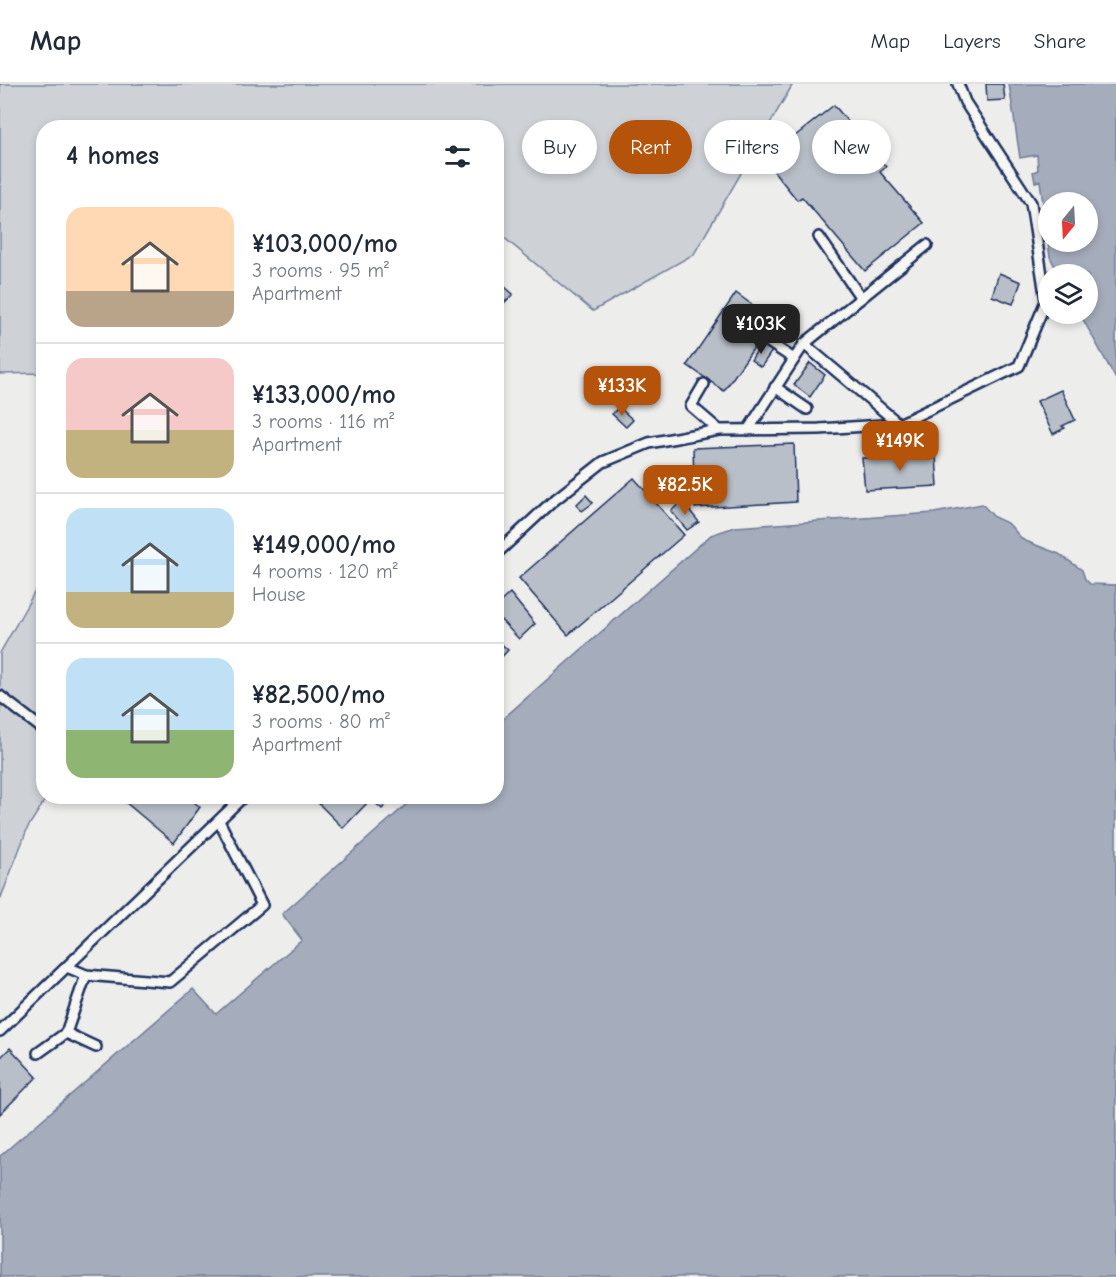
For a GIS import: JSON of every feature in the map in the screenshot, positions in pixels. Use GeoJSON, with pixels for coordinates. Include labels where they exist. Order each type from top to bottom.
{"type":"FeatureCollection","features":[{"type":"Feature","properties":{"kind":"lane"},"geometry":{"type":"LineString","coordinates":[[504,547],[552,502],[603,462],[648,442],[719,430],[819,429],[899,424],[1019,366],[1046,301],[1030,203],[965,102],[958,84]]}},
{"type":"Feature","properties":{"kind":"lane"},"geometry":{"type":"LineString","coordinates":[[819,237],[861,298]]}},
{"type":"Feature","properties":{"kind":"lane"},"geometry":{"type":"LineString","coordinates":[[748,430],[804,344],[927,244]]}},
{"type":"Feature","properties":{"kind":"lane"},"geometry":{"type":"LineString","coordinates":[[767,341],[794,359]]}},
{"type":"Feature","properties":{"kind":"lane"},"geometry":{"type":"LineString","coordinates":[[804,344],[899,424]]}},
{"type":"Feature","properties":{"kind":"lane"},"geometry":{"type":"LineString","coordinates":[[704,384],[691,406],[719,430]]}},
{"type":"Feature","properties":{"kind":"lane"},"geometry":{"type":"LineString","coordinates":[[776,387],[807,409]]}},
{"type":"Feature","properties":{"kind":"lane"},"geometry":{"type":"LineString","coordinates":[[0,696],[36,724]]}},
{"type":"Feature","properties":{"kind":"lane"},"geometry":{"type":"LineString","coordinates":[[0,1031],[219,821],[233,804]]}},
{"type":"Feature","properties":{"kind":"lane"},"geometry":{"type":"LineString","coordinates":[[67,966],[86,975],[170,982],[262,905],[219,821]]}},
{"type":"Feature","properties":{"kind":"lane"},"geometry":{"type":"LineString","coordinates":[[38,1053],[66,1033],[86,975]]}},
{"type":"Feature","properties":{"kind":"lane"},"geometry":{"type":"LineString","coordinates":[[66,1033],[96,1047]]}},
{"type":"Feature","properties":{"kind":"shaded area"},"geometry":{"type":"Polygon","coordinates":[[[0,84],[793,84],[772,120],[704,120],[704,174],[741,174],[694,254],[593,311],[504,238],[504,120],[36,120],[36,373],[0,374],[0,84]]]}},
{"type":"Feature","properties":{"kind":"shaded area"},"geometry":{"type":"Polygon","coordinates":[[[36,589],[36,804],[43,804],[28,827],[0,900],[0,653],[36,589]]]}},
{"type":"Feature","properties":{"kind":"water"},"geometry":{"type":"Polygon","coordinates":[[[1009,84],[1116,84],[1116,379],[1086,324],[1098,324],[1098,264],[1054,264],[1049,252],[1098,252],[1098,192],[1041,192],[1040,181],[1035,182],[1033,172],[1038,170],[1037,155],[1020,158],[1009,84]]]}},
{"type":"Feature","properties":{"kind":"water"},"geometry":{"type":"Polygon","coordinates":[[[982,504],[994,517],[1009,524],[1023,540],[1059,554],[1082,570],[1085,579],[1090,584],[1116,585],[1116,1277],[0,1277],[0,1156],[193,989],[216,1014],[302,940],[282,914],[407,804],[504,804],[504,718],[711,535],[735,527],[934,513],[982,504]]]}},
{"type":"Feature","properties":{"kind":"building"},"geometry":{"type":"Polygon","coordinates":[[[986,84],[1003,84],[1005,100],[987,101],[986,84]]]}},
{"type":"Feature","properties":{"kind":"building"},"geometry":{"type":"Polygon","coordinates":[[[834,105],[847,120],[815,120],[834,105]]]}},
{"type":"Feature","properties":{"kind":"building"},"geometry":{"type":"Polygon","coordinates":[[[812,123],[812,174],[882,174],[924,223],[865,271],[802,197],[797,200],[776,174],[800,174],[800,132],[812,123]]]}},
{"type":"Feature","properties":{"kind":"building"},"geometry":{"type":"Polygon","coordinates":[[[999,273],[1021,282],[1013,304],[992,296],[999,273]]]}},
{"type":"Feature","properties":{"kind":"building"},"geometry":{"type":"Polygon","coordinates":[[[504,286],[513,294],[504,303],[504,286]]]}},
{"type":"Feature","properties":{"kind":"building"},"geometry":{"type":"Polygon","coordinates":[[[736,293],[773,320],[724,391],[687,365],[736,293]]]}},
{"type":"Feature","properties":{"kind":"building"},"geometry":{"type":"Polygon","coordinates":[[[761,344],[772,351],[761,367],[751,360],[761,344]]]}},
{"type":"Feature","properties":{"kind":"building"},"geometry":{"type":"Polygon","coordinates":[[[810,363],[825,375],[810,397],[794,385],[810,363]]]}},
{"type":"Feature","properties":{"kind":"building"},"geometry":{"type":"Polygon","coordinates":[[[1061,390],[1075,420],[1062,426],[1065,428],[1053,434],[1037,401],[1061,390]]]}},
{"type":"Feature","properties":{"kind":"building"},"geometry":{"type":"Polygon","coordinates":[[[619,407],[633,420],[626,427],[612,414],[619,407]]]}},
{"type":"Feature","properties":{"kind":"building"},"geometry":{"type":"Polygon","coordinates":[[[794,444],[796,502],[695,508],[693,448],[794,444]]]}},
{"type":"Feature","properties":{"kind":"building"},"geometry":{"type":"Polygon","coordinates":[[[936,456],[938,486],[865,490],[862,458],[936,456]]]}},
{"type":"Feature","properties":{"kind":"building"},"geometry":{"type":"Polygon","coordinates":[[[634,478],[684,535],[568,635],[519,578],[634,478]]]}},
{"type":"Feature","properties":{"kind":"building"},"geometry":{"type":"Polygon","coordinates":[[[586,495],[593,503],[582,511],[576,505],[586,495]]]}},
{"type":"Feature","properties":{"kind":"building"},"geometry":{"type":"Polygon","coordinates":[[[682,501],[699,522],[687,530],[671,511],[682,501]]]}},
{"type":"Feature","properties":{"kind":"building"},"geometry":{"type":"Polygon","coordinates":[[[510,593],[535,624],[519,639],[504,623],[504,599],[510,593]]]}},
{"type":"Feature","properties":{"kind":"building"},"geometry":{"type":"Polygon","coordinates":[[[128,804],[196,804],[200,807],[174,843],[128,804]]]}},
{"type":"Feature","properties":{"kind":"building"},"geometry":{"type":"Polygon","coordinates":[[[319,804],[366,804],[343,828],[319,804]]]}},
{"type":"Feature","properties":{"kind":"building"},"geometry":{"type":"Polygon","coordinates":[[[376,804],[387,804],[382,809],[376,804]]]}},
{"type":"Feature","properties":{"kind":"building"},"geometry":{"type":"Polygon","coordinates":[[[10,1048],[37,1077],[0,1114],[0,1058],[10,1048]]]}}]}
